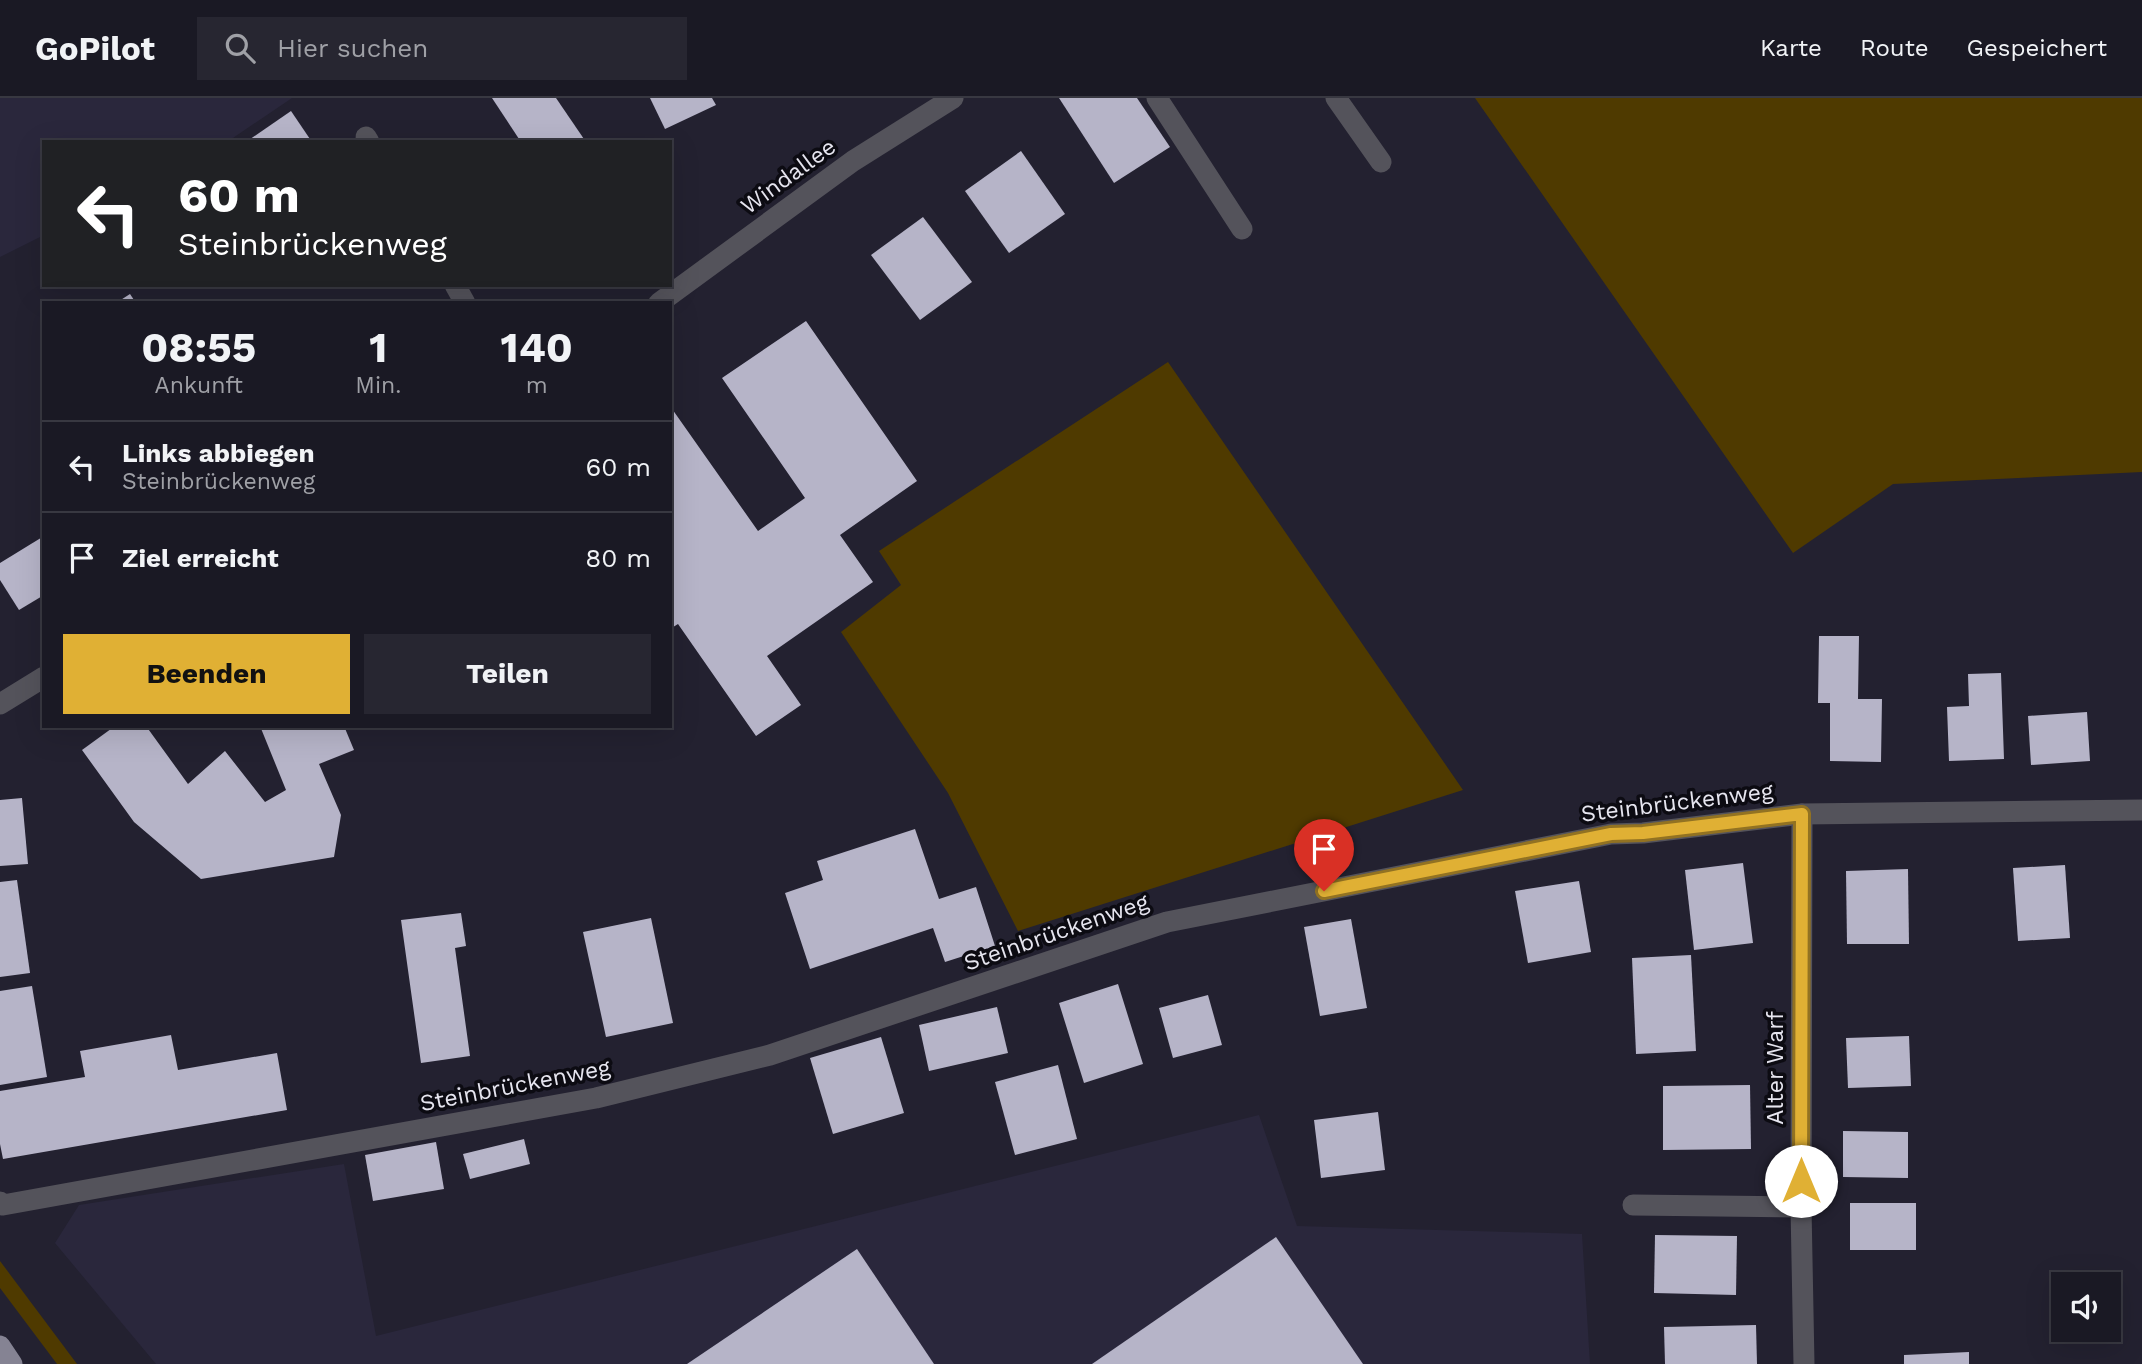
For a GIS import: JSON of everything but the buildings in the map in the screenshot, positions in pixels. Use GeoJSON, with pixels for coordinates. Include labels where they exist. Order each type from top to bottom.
{"type":"FeatureCollection","features":[{"type":"Feature","properties":{"kind":"main road"},"geometry":{"type":"LineString","coordinates":[[0,1346],[12,1364]]}},
{"type":"Feature","properties":{"kind":"street","name":"Windallee"},"geometry":{"type":"LineString","coordinates":[[662,301],[853,161],[953,98]]}},
{"type":"Feature","properties":{"kind":"street"},"geometry":{"type":"LineString","coordinates":[[1157,98],[1242,229]]}},
{"type":"Feature","properties":{"kind":"street"},"geometry":{"type":"LineString","coordinates":[[1336,98],[1381,162]]}},
{"type":"Feature","properties":{"kind":"street"},"geometry":{"type":"LineString","coordinates":[[0,704],[42,678]]}},
{"type":"Feature","properties":{"kind":"street","name":"Steinbrückenweg"},"geometry":{"type":"LineString","coordinates":[[1,1203],[596,1098],[770,1055],[1167,922],[1611,834],[1643,833],[1802,814],[2142,810]]}},
{"type":"Feature","properties":{"kind":"street","name":"Alter Warf"},"geometry":{"type":"LineString","coordinates":[[1802,814],[1801,1208],[1804,1364]]}},
{"type":"Feature","properties":{"kind":"street"},"geometry":{"type":"LineString","coordinates":[[1633,1205],[1801,1208]]}},
{"type":"Feature","properties":{"kind":"shaded area"},"geometry":{"type":"Polygon","coordinates":[[[0,98],[292,98],[230,140],[42,140],[42,236],[0,257],[0,98]]]}},
{"type":"Feature","properties":{"kind":"shaded area"},"geometry":{"type":"Polygon","coordinates":[[[1475,98],[2142,98],[2142,472],[1893,484],[1793,553],[1475,98]]]}},
{"type":"Feature","properties":{"kind":"shaded area"},"geometry":{"type":"Polygon","coordinates":[[[1168,362],[1463,790],[1018,931],[948,793],[841,632],[901,585],[879,551],[1168,362]]]}},
{"type":"Feature","properties":{"kind":"shaded area"},"geometry":{"type":"Polygon","coordinates":[[[1259,1115],[1297,1226],[1582,1234],[1590,1364],[156,1364],[55,1243],[79,1205],[344,1164],[376,1336],[1259,1115]]]}},
{"type":"Feature","properties":{"kind":"shaded area"},"geometry":{"type":"Polygon","coordinates":[[[0,1261],[77,1364],[57,1364],[0,1288],[0,1261]]]}},
{"type":"Feature","properties":{"kind":"route"},"geometry":{"type":"LineString","coordinates":[[1324,891],[1611,834],[1643,833],[1802,814],[1801,1181]]}}]}
